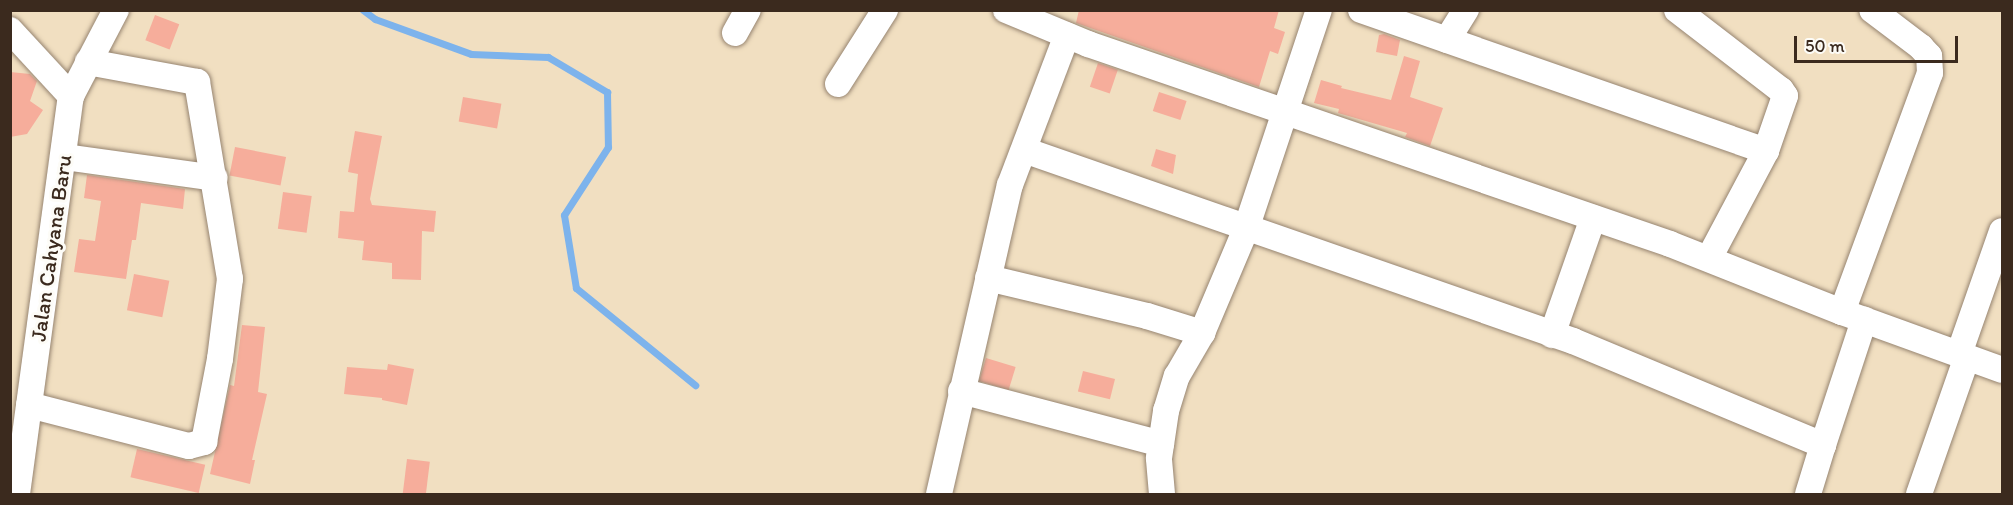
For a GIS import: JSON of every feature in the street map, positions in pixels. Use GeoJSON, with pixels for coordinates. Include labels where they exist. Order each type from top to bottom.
{"type":"FeatureCollection","features":[{"type":"Feature","properties":{"kind":"street","name":"Jalan Cahyana Baru"},"geometry":{"type":"LineString","coordinates":[[15,492],[71,96],[116,10]]}},
{"type":"Feature","properties":{"kind":"street"},"geometry":{"type":"LineString","coordinates":[[735,33],[748,10]]}},
{"type":"Feature","properties":{"kind":"street"},"geometry":{"type":"LineString","coordinates":[[838,84],[885,10]]}},
{"type":"Feature","properties":{"kind":"street"},"geometry":{"type":"LineString","coordinates":[[1006,10],[1067,35],[1709,258],[1853,316],[2002,370]]}},
{"type":"Feature","properties":{"kind":"street"},"geometry":{"type":"LineString","coordinates":[[1162,495],[1161,444],[1166,411],[1177,376],[1206,323],[1246,228],[1319,10]]}},
{"type":"Feature","properties":{"kind":"street"},"geometry":{"type":"LineString","coordinates":[[1361,10],[1766,151]]}},
{"type":"Feature","properties":{"kind":"street"},"geometry":{"type":"LineString","coordinates":[[1447,40],[1466,10]]}},
{"type":"Feature","properties":{"kind":"street"},"geometry":{"type":"LineString","coordinates":[[1677,10],[1781,90],[1784,102],[1766,151],[1709,258]]}},
{"type":"Feature","properties":{"kind":"street"},"geometry":{"type":"LineString","coordinates":[[1808,495],[1823,445],[1853,316],[1930,73],[1929,56],[1921,47],[1872,10]]}},
{"type":"Feature","properties":{"kind":"street"},"geometry":{"type":"LineString","coordinates":[[10,30],[71,96]]}},
{"type":"Feature","properties":{"kind":"street"},"geometry":{"type":"LineString","coordinates":[[939,495],[1010,185],[1067,35]]}},
{"type":"Feature","properties":{"kind":"street"},"geometry":{"type":"LineString","coordinates":[[29,405],[189,446],[204,442],[220,359],[230,279],[223,250],[215,178],[196,82],[88,62]]}},
{"type":"Feature","properties":{"kind":"street"},"geometry":{"type":"LineString","coordinates":[[1024,150],[1552,335],[1823,445]]}},
{"type":"Feature","properties":{"kind":"street"},"geometry":{"type":"LineString","coordinates":[[64,157],[215,178]]}},
{"type":"Feature","properties":{"kind":"street"},"geometry":{"type":"LineString","coordinates":[[1552,335],[1593,218]]}},
{"type":"Feature","properties":{"kind":"street"},"geometry":{"type":"LineString","coordinates":[[1919,495],[2002,231]]}},
{"type":"Feature","properties":{"kind":"street"},"geometry":{"type":"LineString","coordinates":[[988,278],[1206,323]]}},
{"type":"Feature","properties":{"kind":"street"},"geometry":{"type":"LineString","coordinates":[[961,391],[1161,444]]}},
{"type":"Feature","properties":{"kind":"building"},"geometry":{"type":"Polygon","coordinates":[[[1079,10],[1279,10],[1274,28],[1285,32],[1278,54],[1270,51],[1259,87],[1076,23],[1079,10]]]}},
{"type":"Feature","properties":{"kind":"building"},"geometry":{"type":"Polygon","coordinates":[[[155,15],[179,24],[170,50],[145,40],[155,15]]]}},
{"type":"Feature","properties":{"kind":"building"},"geometry":{"type":"Polygon","coordinates":[[[1384,34],[1400,40],[1397,56],[1376,52],[1379,35],[1384,34]]]}},
{"type":"Feature","properties":{"kind":"building"},"geometry":{"type":"Polygon","coordinates":[[[1404,56],[1420,61],[1410,97],[1443,108],[1430,146],[1405,137],[1407,133],[1338,113],[1339,109],[1314,103],[1321,80],[1342,86],[1341,88],[1391,100],[1404,56]]]}},
{"type":"Feature","properties":{"kind":"building"},"geometry":{"type":"Polygon","coordinates":[[[1098,63],[1118,70],[1110,93],[1090,87],[1098,63]]]}},
{"type":"Feature","properties":{"kind":"building"},"geometry":{"type":"Polygon","coordinates":[[[10,72],[30,74],[37,81],[30,101],[43,110],[27,134],[10,137],[10,72]]]}},
{"type":"Feature","properties":{"kind":"building"},"geometry":{"type":"Polygon","coordinates":[[[1159,92],[1187,101],[1180,120],[1153,111],[1159,92]]]}},
{"type":"Feature","properties":{"kind":"building"},"geometry":{"type":"Polygon","coordinates":[[[463,97],[501,104],[497,128],[459,122],[463,97]]]}},
{"type":"Feature","properties":{"kind":"building"},"geometry":{"type":"Polygon","coordinates":[[[355,131],[382,136],[370,199],[372,205],[436,211],[434,232],[422,231],[421,280],[392,279],[392,263],[362,260],[364,241],[338,238],[340,211],[354,212],[358,174],[348,172],[355,131]]]}},
{"type":"Feature","properties":{"kind":"building"},"geometry":{"type":"Polygon","coordinates":[[[235,147],[286,157],[281,185],[229,175],[235,147]]]}},
{"type":"Feature","properties":{"kind":"building"},"geometry":{"type":"Polygon","coordinates":[[[1156,149],[1176,155],[1173,174],[1151,166],[1156,149]]]}},
{"type":"Feature","properties":{"kind":"building"},"geometry":{"type":"Polygon","coordinates":[[[87,175],[185,189],[183,209],[141,203],[136,240],[132,240],[126,279],[74,272],[79,239],[95,241],[101,201],[84,198],[87,175]]]}},
{"type":"Feature","properties":{"kind":"building"},"geometry":{"type":"Polygon","coordinates":[[[283,192],[312,196],[307,233],[278,229],[283,192]]]}},
{"type":"Feature","properties":{"kind":"building"},"geometry":{"type":"Polygon","coordinates":[[[134,274],[169,281],[162,317],[127,310],[134,274]]]}},
{"type":"Feature","properties":{"kind":"building"},"geometry":{"type":"Polygon","coordinates":[[[242,325],[265,327],[258,392],[267,394],[252,460],[255,460],[250,484],[210,474],[230,385],[234,386],[242,325]]]}},
{"type":"Feature","properties":{"kind":"building"},"geometry":{"type":"Polygon","coordinates":[[[986,358],[1016,367],[1009,390],[979,381],[986,358]]]}},
{"type":"Feature","properties":{"kind":"building"},"geometry":{"type":"Polygon","coordinates":[[[388,364],[414,369],[407,405],[382,400],[382,398],[344,394],[347,367],[387,370],[388,364]]]}},
{"type":"Feature","properties":{"kind":"building"},"geometry":{"type":"Polygon","coordinates":[[[1083,371],[1115,379],[1110,399],[1078,391],[1083,371]]]}},
{"type":"Feature","properties":{"kind":"building"},"geometry":{"type":"Polygon","coordinates":[[[137,449],[205,465],[199,493],[130,477],[137,449]]]}},
{"type":"Feature","properties":{"kind":"building"},"geometry":{"type":"Polygon","coordinates":[[[407,459],[430,462],[426,494],[403,494],[407,459]]]}},
{"type":"Feature","properties":{"kind":"waterway"},"geometry":{"type":"LineString","coordinates":[[363,10],[375,19],[471,54],[548,57],[607,92],[608,147],[564,215],[576,288],[695,385]]}}]}
